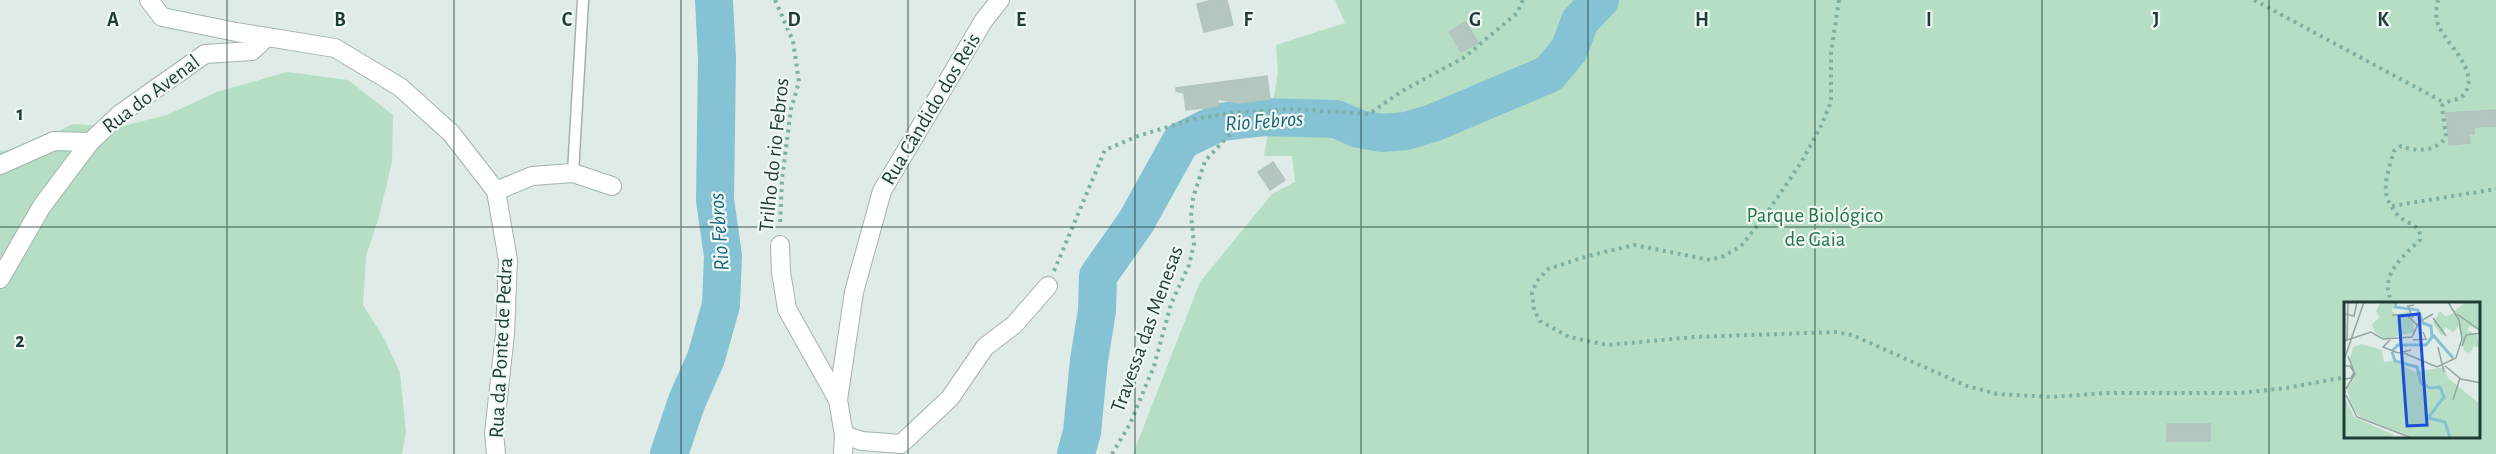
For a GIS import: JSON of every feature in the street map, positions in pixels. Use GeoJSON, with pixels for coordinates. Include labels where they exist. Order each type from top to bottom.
{"type":"FeatureCollection","features":[{"type":"Feature","properties":{"kind":"street","name":"Rua da Ponte de Pedra"},"geometry":{"type":"LineString","coordinates":[[149,0],[162,17],[335,48],[400,87],[451,133],[496,190],[508,260],[505,334],[494,433],[496,454]]}},
{"type":"Feature","properties":{"kind":"street","name":"Rua Cândido dos Reis"},"geometry":{"type":"LineString","coordinates":[[843,454],[844,435],[838,400],[854,292],[882,191],[984,20],[1000,0]]}},
{"type":"Feature","properties":{"kind":"street","name":"Rua do Avenal"},"geometry":{"type":"LineString","coordinates":[[0,279],[42,206],[90,142],[120,114],[205,54],[252,51],[267,37]]}},
{"type":"Feature","properties":{"kind":"street"},"geometry":{"type":"LineString","coordinates":[[0,165],[54,141],[90,142]]}},
{"type":"Feature","properties":{"kind":"street"},"geometry":{"type":"LineString","coordinates":[[496,190],[532,176],[573,172],[612,186]]}},
{"type":"Feature","properties":{"kind":"street","name":"Rua Cândido dos Reis"},"geometry":{"type":"LineString","coordinates":[[780,245],[781,272],[788,309],[838,400]]}},
{"type":"Feature","properties":{"kind":"street"},"geometry":{"type":"LineString","coordinates":[[844,435],[896,449],[950,398],[985,347],[1014,325],[1048,286]]}},
{"type":"Feature","properties":{"kind":"lane"},"geometry":{"type":"LineString","coordinates":[[573,172],[583,0]]}},
{"type":"Feature","properties":{"kind":"path","name":"Trilho do rio Febros"},"geometry":{"type":"LineString","coordinates":[[776,0],[793,41],[799,82],[791,109],[783,179],[780,245]]}},
{"type":"Feature","properties":{"kind":"path"},"geometry":{"type":"LineString","coordinates":[[1048,286],[1105,150],[1138,136],[1194,119],[1232,113],[1294,109],[1369,114],[1402,91],[1465,57],[1517,13],[1523,0]]}},
{"type":"Feature","properties":{"kind":"path"},"geometry":{"type":"LineString","coordinates":[[1839,0],[1831,52],[1831,102],[1802,161],[1765,216],[1741,246],[1724,256],[1710,260],[1634,245],[1548,269],[1537,281],[1532,293],[1534,310],[1540,321],[1569,337],[1608,345],[1694,337],[1835,332],[1852,335],[1967,386],[1998,394],[2052,397],[2106,393],[2240,393],[2286,388],[2344,377]]}},
{"type":"Feature","properties":{"kind":"path"},"geometry":{"type":"LineString","coordinates":[[2254,0],[2445,103]]}},
{"type":"Feature","properties":{"kind":"path"},"geometry":{"type":"LineString","coordinates":[[2393,302],[2388,290],[2393,266],[2420,240],[2421,234],[2415,225],[2402,218],[2388,201],[2386,183],[2394,151],[2401,146],[2412,150],[2422,150],[2443,142],[2446,137],[2445,119],[2441,111],[2445,103],[2465,94],[2469,76],[2438,25],[2436,9],[2438,0]]}},
{"type":"Feature","properties":{"kind":"path","name":"Travessa das Menesas"},"geometry":{"type":"LineString","coordinates":[[1112,454],[1130,424],[1154,366],[1171,304],[1189,265],[1194,244],[1191,216],[1193,198],[1205,161],[1230,134],[1232,113]]}},
{"type":"Feature","properties":{"kind":"path"},"geometry":{"type":"LineString","coordinates":[[2392,206],[2496,189]]}},
{"type":"Feature","properties":{"kind":"green space","name":"Parque Biológico de Gaia"},"geometry":{"type":"Polygon","coordinates":[[[1335,0],[2496,0],[2496,454],[1133,454],[1200,282],[1272,194],[1295,182],[1292,156],[1264,156],[1278,73],[1276,45],[1345,23],[1335,0]]]}},
{"type":"Feature","properties":{"kind":"green space"},"geometry":{"type":"Polygon","coordinates":[[[287,72],[348,80],[393,115],[392,162],[378,220],[366,256],[363,305],[385,340],[400,373],[406,432],[402,454],[0,454],[0,151],[23,148],[73,124],[119,127],[167,115],[217,92],[287,72]]]}},
{"type":"Feature","properties":{"kind":"building"},"geometry":{"type":"Polygon","coordinates":[[[1213,0],[1227,0],[1233,25],[1204,32],[1197,4],[1213,0]]]}},
{"type":"Feature","properties":{"kind":"building"},"geometry":{"type":"Polygon","coordinates":[[[1466,22],[1478,43],[1461,52],[1449,32],[1466,22]]]}},
{"type":"Feature","properties":{"kind":"building"},"geometry":{"type":"Polygon","coordinates":[[[1267,76],[1270,99],[1238,103],[1218,99],[1218,106],[1186,110],[1184,93],[1176,91],[1176,88],[1267,76]]]}},
{"type":"Feature","properties":{"kind":"building"},"geometry":{"type":"Polygon","coordinates":[[[2496,110],[2496,126],[2474,127],[2474,134],[2469,134],[2470,143],[2449,145],[2446,113],[2496,110]]]}},
{"type":"Feature","properties":{"kind":"building"},"geometry":{"type":"Polygon","coordinates":[[[1273,162],[1285,180],[1270,190],[1258,172],[1273,162]]]}},
{"type":"Feature","properties":{"kind":"building"},"geometry":{"type":"Polygon","coordinates":[[[2167,424],[2210,424],[2210,441],[2167,441],[2167,424]]]}},
{"type":"Feature","properties":{"kind":"waterway","name":"Rio Febros"},"geometry":{"type":"LineString","coordinates":[[669,454],[687,401],[706,358],[721,305],[723,256],[715,200],[717,59],[714,0]]}},
{"type":"Feature","properties":{"kind":"waterway","name":"Rio Febros"},"geometry":{"type":"LineString","coordinates":[[1076,454],[1082,432],[1089,360],[1097,311],[1098,276],[1136,222],[1181,141],[1220,122],[1264,117],[1336,119],[1359,129],[1382,133],[1406,131],[1433,123],[1549,74],[1569,50],[1580,21],[1600,0]]}}]}
